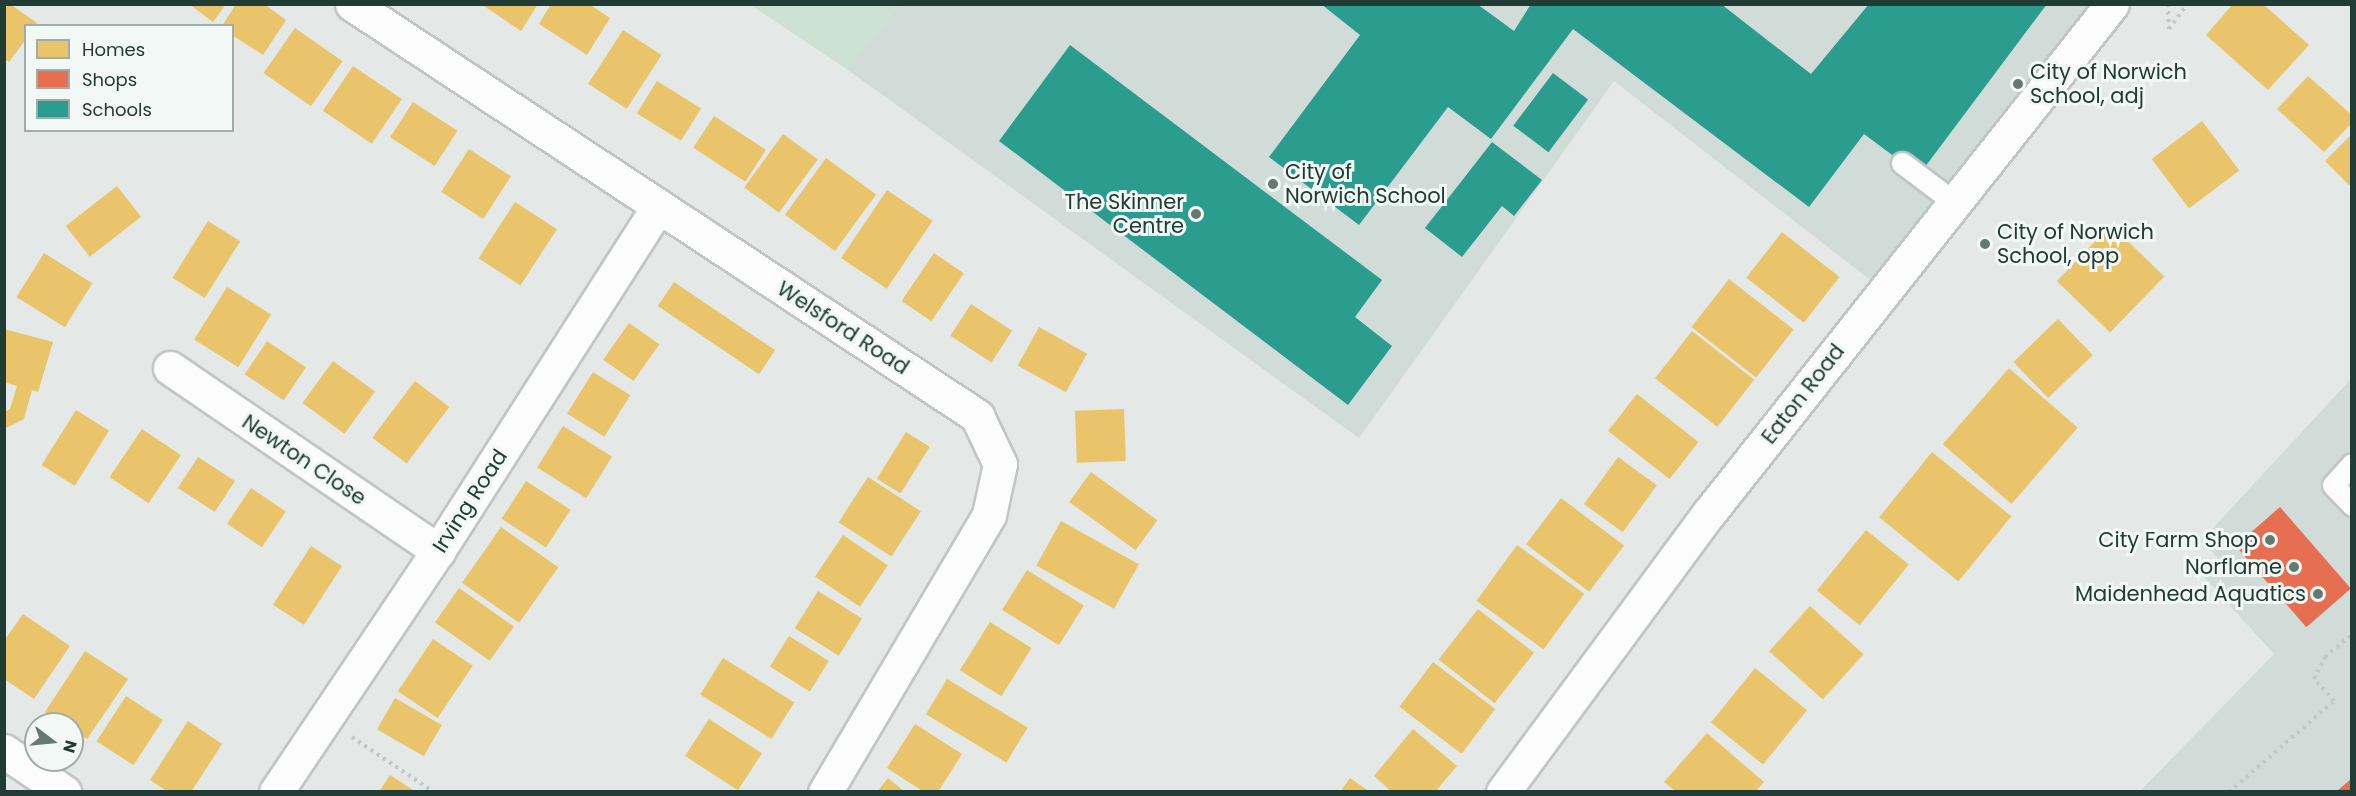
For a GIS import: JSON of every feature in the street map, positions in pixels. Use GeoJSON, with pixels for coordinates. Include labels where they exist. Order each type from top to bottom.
{"type":"FeatureCollection","features":[{"type":"Feature","properties":{"kind":"street","name":"Welsford Road"},"geometry":{"type":"LineString","coordinates":[[352,4],[977,416],[999,464],[989,515],[825,792]]}},
{"type":"Feature","properties":{"kind":"street","name":"Eaton Road"},"geometry":{"type":"LineString","coordinates":[[1503,792],[1709,513],[2112,4]]}},
{"type":"Feature","properties":{"kind":"street","name":"Irving Road"},"geometry":{"type":"LineString","coordinates":[[276,792],[438,551],[658,207]]}},
{"type":"Feature","properties":{"kind":"street","name":"Newton Close"},"geometry":{"type":"LineString","coordinates":[[170,368],[438,551]]}},
{"type":"Feature","properties":{"kind":"street"},"geometry":{"type":"LineString","coordinates":[[4,751],[63,792]]}},
{"type":"Feature","properties":{"kind":"lane"},"geometry":{"type":"LineString","coordinates":[[1902,163],[1954,202]]}},
{"type":"Feature","properties":{"kind":"lane"},"geometry":{"type":"LineString","coordinates":[[2352,464],[2333,485],[2352,505]]}},
{"type":"Feature","properties":{"kind":"path"},"geometry":{"type":"LineString","coordinates":[[2168,4],[2169,29],[2187,4]]}},
{"type":"Feature","properties":{"kind":"path"},"geometry":{"type":"LineString","coordinates":[[2229,792],[2334,701],[2314,679],[2325,657],[2352,634]]}},
{"type":"Feature","properties":{"kind":"path"},"geometry":{"type":"LineString","coordinates":[[327,718],[434,792]]}},
{"type":"Feature","properties":{"kind":"shaded area","name":"City of Norwich School"},"geometry":{"type":"Polygon","coordinates":[[[751,5],[2108,5],[1878,286],[1614,81],[1359,438],[848,70],[751,5]]]}},
{"type":"Feature","properties":{"kind":"shaded area"},"geometry":{"type":"Polygon","coordinates":[[[2351,379],[2351,791],[2139,792],[2274,654],[2202,575],[2218,558],[2201,541],[2351,379]]]}},
{"type":"Feature","properties":{"kind":"green space"},"geometry":{"type":"Polygon","coordinates":[[[901,4],[848,70],[751,5],[901,4]]]}},
{"type":"Feature","properties":{"kind":"building: Homes"},"geometry":{"type":"Polygon","coordinates":[[[4,4],[10,4],[37,23],[24,24],[24,42],[9,62],[4,59],[4,4]]]}},
{"type":"Feature","properties":{"kind":"building: Homes"},"geometry":{"type":"Polygon","coordinates":[[[189,4],[226,4],[213,22],[189,4]]]}},
{"type":"Feature","properties":{"kind":"building: Homes"},"geometry":{"type":"Polygon","coordinates":[[[236,4],[264,4],[286,20],[263,55],[234,36],[234,24],[223,24],[236,4]]]}},
{"type":"Feature","properties":{"kind":"building: Homes"},"geometry":{"type":"Polygon","coordinates":[[[481,4],[538,4],[521,31],[481,4]]]}},
{"type":"Feature","properties":{"kind":"building: Homes"},"geometry":{"type":"Polygon","coordinates":[[[551,4],[589,4],[610,18],[587,55],[539,24],[551,4]]]}},
{"type":"Feature","properties":{"kind":"building: Homes"},"geometry":{"type":"Polygon","coordinates":[[[2233,4],[2263,4],[2309,45],[2268,90],[2206,35],[2233,4]]]}},
{"type":"Feature","properties":{"kind":"building: Homes"},"geometry":{"type":"Polygon","coordinates":[[[295,28],[343,61],[311,106],[263,73],[295,28]]]}},
{"type":"Feature","properties":{"kind":"building: Homes"},"geometry":{"type":"Polygon","coordinates":[[[623,30],[662,55],[627,109],[588,84],[623,30]]]}},
{"type":"Feature","properties":{"kind":"building: Homes"},"geometry":{"type":"Polygon","coordinates":[[[353,66],[402,99],[372,144],[323,111],[353,66]]]}},
{"type":"Feature","properties":{"kind":"building: Homes"},"geometry":{"type":"Polygon","coordinates":[[[2308,76],[2352,115],[2352,123],[2324,152],[2277,109],[2308,76]]]}},
{"type":"Feature","properties":{"kind":"building: Homes"},"geometry":{"type":"Polygon","coordinates":[[[657,81],[701,109],[681,141],[637,113],[657,81]]]}},
{"type":"Feature","properties":{"kind":"building: Homes"},"geometry":{"type":"Polygon","coordinates":[[[413,102],[457,131],[435,166],[390,137],[413,102]]]}},
{"type":"Feature","properties":{"kind":"building: Homes"},"geometry":{"type":"Polygon","coordinates":[[[714,116],[766,150],[745,182],[693,148],[714,116]]]}},
{"type":"Feature","properties":{"kind":"building: Homes"},"geometry":{"type":"Polygon","coordinates":[[[2202,121],[2239,171],[2189,208],[2152,159],[2202,121]]]}},
{"type":"Feature","properties":{"kind":"building: Homes"},"geometry":{"type":"Polygon","coordinates":[[[783,134],[818,159],[779,213],[744,187],[783,134]]]}},
{"type":"Feature","properties":{"kind":"building: Homes"},"geometry":{"type":"Polygon","coordinates":[[[2352,134],[2352,188],[2325,161],[2352,134]]]}},
{"type":"Feature","properties":{"kind":"building: Homes"},"geometry":{"type":"Polygon","coordinates":[[[469,149],[511,176],[483,219],[441,192],[469,149]]]}},
{"type":"Feature","properties":{"kind":"building: Homes"},"geometry":{"type":"Polygon","coordinates":[[[826,158],[876,194],[835,251],[785,215],[826,158]]]}},
{"type":"Feature","properties":{"kind":"building: Homes"},"geometry":{"type":"Polygon","coordinates":[[[117,186],[141,217],[90,257],[66,226],[117,186]]]}},
{"type":"Feature","properties":{"kind":"building: Homes"},"geometry":{"type":"Polygon","coordinates":[[[887,190],[933,221],[887,289],[841,258],[887,190]]]}},
{"type":"Feature","properties":{"kind":"building: Homes"},"geometry":{"type":"Polygon","coordinates":[[[515,202],[557,229],[520,285],[479,258],[515,202]]]}},
{"type":"Feature","properties":{"kind":"building: Homes"},"geometry":{"type":"Polygon","coordinates":[[[208,221],[240,241],[205,298],[172,278],[208,221]]]}},
{"type":"Feature","properties":{"kind":"building: Homes"},"geometry":{"type":"Polygon","coordinates":[[[2111,225],[2164,276],[2110,333],[2057,281],[2111,225]]]}},
{"type":"Feature","properties":{"kind":"building: Homes"},"geometry":{"type":"Polygon","coordinates":[[[1782,232],[1840,277],[1804,323],[1746,278],[1782,232]]]}},
{"type":"Feature","properties":{"kind":"building: Homes"},"geometry":{"type":"Polygon","coordinates":[[[44,253],[92,283],[65,327],[16,297],[44,253]]]}},
{"type":"Feature","properties":{"kind":"building: Homes"},"geometry":{"type":"Polygon","coordinates":[[[934,253],[964,273],[931,321],[902,301],[934,253]]]}},
{"type":"Feature","properties":{"kind":"building: Homes"},"geometry":{"type":"Polygon","coordinates":[[[1729,279],[1794,329],[1756,378],[1691,327],[1729,279]]]}},
{"type":"Feature","properties":{"kind":"building: Homes"},"geometry":{"type":"Polygon","coordinates":[[[674,282],[775,350],[759,374],[658,306],[674,282]]]}},
{"type":"Feature","properties":{"kind":"building: Homes"},"geometry":{"type":"Polygon","coordinates":[[[227,287],[271,315],[238,367],[194,340],[227,287]]]}},
{"type":"Feature","properties":{"kind":"building: Homes"},"geometry":{"type":"Polygon","coordinates":[[[971,304],[1012,331],[991,363],[950,336],[971,304]]]}},
{"type":"Feature","properties":{"kind":"building: Homes"},"geometry":{"type":"Polygon","coordinates":[[[2058,319],[2093,355],[2048,398],[2013,362],[2058,319]]]}},
{"type":"Feature","properties":{"kind":"building: Homes"},"geometry":{"type":"Polygon","coordinates":[[[629,323],[659,344],[633,381],[603,360],[629,323]]]}},
{"type":"Feature","properties":{"kind":"building: Homes"},"geometry":{"type":"Polygon","coordinates":[[[1039,327],[1087,354],[1066,392],[1018,365],[1039,327]]]}},
{"type":"Feature","properties":{"kind":"building: Homes"},"geometry":{"type":"Polygon","coordinates":[[[4,329],[53,342],[38,392],[32,390],[24,419],[4,429],[4,412],[10,409],[17,386],[4,382],[4,329]]]}},
{"type":"Feature","properties":{"kind":"building: Homes"},"geometry":{"type":"Polygon","coordinates":[[[1692,331],[1754,380],[1717,427],[1655,378],[1692,331]]]}},
{"type":"Feature","properties":{"kind":"building: Homes"},"geometry":{"type":"Polygon","coordinates":[[[267,341],[306,367],[284,400],[245,374],[267,341]]]}},
{"type":"Feature","properties":{"kind":"building: Homes"},"geometry":{"type":"Polygon","coordinates":[[[333,361],[375,392],[345,434],[302,403],[333,361]]]}},
{"type":"Feature","properties":{"kind":"building: Homes"},"geometry":{"type":"Polygon","coordinates":[[[2009,368],[2078,428],[2011,504],[1943,444],[2009,368]]]}},
{"type":"Feature","properties":{"kind":"building: Homes"},"geometry":{"type":"Polygon","coordinates":[[[593,372],[630,395],[604,437],[567,414],[593,372]]]}},
{"type":"Feature","properties":{"kind":"building: Homes"},"geometry":{"type":"Polygon","coordinates":[[[415,381],[449,407],[407,464],[372,438],[415,381]]]}},
{"type":"Feature","properties":{"kind":"building: Homes"},"geometry":{"type":"Polygon","coordinates":[[[1637,394],[1698,442],[1670,479],[1608,431],[1637,394]]]}},
{"type":"Feature","properties":{"kind":"building: Homes"},"geometry":{"type":"Polygon","coordinates":[[[1124,409],[1126,461],[1077,463],[1075,411],[1124,409]]]}},
{"type":"Feature","properties":{"kind":"building: Homes"},"geometry":{"type":"Polygon","coordinates":[[[76,410],[109,431],[75,486],[42,465],[76,410]]]}},
{"type":"Feature","properties":{"kind":"building: Homes"},"geometry":{"type":"Polygon","coordinates":[[[563,426],[612,457],[586,498],[537,468],[563,426]]]}},
{"type":"Feature","properties":{"kind":"building: Homes"},"geometry":{"type":"Polygon","coordinates":[[[142,429],[181,455],[149,503],[110,477],[142,429]]]}},
{"type":"Feature","properties":{"kind":"building: Homes"},"geometry":{"type":"Polygon","coordinates":[[[906,432],[930,447],[901,493],[877,479],[906,432]]]}},
{"type":"Feature","properties":{"kind":"building: Homes"},"geometry":{"type":"Polygon","coordinates":[[[1932,452],[2011,516],[1958,581],[1879,517],[1932,452]]]}},
{"type":"Feature","properties":{"kind":"building: Homes"},"geometry":{"type":"Polygon","coordinates":[[[198,457],[235,481],[215,512],[178,488],[198,457]]]}},
{"type":"Feature","properties":{"kind":"building: Homes"},"geometry":{"type":"Polygon","coordinates":[[[1618,457],[1657,485],[1623,532],[1584,504],[1618,457]]]}},
{"type":"Feature","properties":{"kind":"building: Homes"},"geometry":{"type":"Polygon","coordinates":[[[1091,472],[1157,520],[1136,550],[1069,502],[1091,472]]]}},
{"type":"Feature","properties":{"kind":"building: Homes"},"geometry":{"type":"Polygon","coordinates":[[[868,477],[921,511],[891,557],[839,522],[868,477]]]}},
{"type":"Feature","properties":{"kind":"building: Homes"},"geometry":{"type":"Polygon","coordinates":[[[526,481],[570,510],[546,548],[501,519],[526,481]]]}},
{"type":"Feature","properties":{"kind":"building: Homes"},"geometry":{"type":"Polygon","coordinates":[[[251,488],[286,511],[262,547],[227,524],[251,488]]]}},
{"type":"Feature","properties":{"kind":"building: Homes"},"geometry":{"type":"Polygon","coordinates":[[[1561,498],[1624,546],[1589,592],[1526,544],[1561,498]]]}},
{"type":"Feature","properties":{"kind":"building: Homes"},"geometry":{"type":"Polygon","coordinates":[[[1061,521],[1139,564],[1114,609],[1036,566],[1061,521]]]}},
{"type":"Feature","properties":{"kind":"building: Homes"},"geometry":{"type":"Polygon","coordinates":[[[501,527],[558,567],[519,623],[462,583],[501,527]]]}},
{"type":"Feature","properties":{"kind":"building: Homes"},"geometry":{"type":"Polygon","coordinates":[[[1866,530],[1909,565],[1860,625],[1817,591],[1866,530]]]}},
{"type":"Feature","properties":{"kind":"building: Homes"},"geometry":{"type":"Polygon","coordinates":[[[843,535],[888,565],[860,607],[815,576],[843,535]]]}},
{"type":"Feature","properties":{"kind":"building: Homes"},"geometry":{"type":"Polygon","coordinates":[[[1517,545],[1584,594],[1544,650],[1476,601],[1517,545]]]}},
{"type":"Feature","properties":{"kind":"building: Homes"},"geometry":{"type":"Polygon","coordinates":[[[311,546],[342,566],[304,625],[273,605],[311,546]]]}},
{"type":"Feature","properties":{"kind":"building: Homes"},"geometry":{"type":"Polygon","coordinates":[[[1027,570],[1084,606],[1059,645],[1002,610],[1027,570]]]}},
{"type":"Feature","properties":{"kind":"building: Homes"},"geometry":{"type":"Polygon","coordinates":[[[459,588],[514,626],[490,661],[435,622],[459,588]]]}},
{"type":"Feature","properties":{"kind":"building: Homes"},"geometry":{"type":"Polygon","coordinates":[[[818,591],[862,619],[839,656],[795,628],[818,591]]]}},
{"type":"Feature","properties":{"kind":"building: Homes"},"geometry":{"type":"Polygon","coordinates":[[[1810,606],[1864,654],[1823,700],[1769,651],[1810,606]]]}},
{"type":"Feature","properties":{"kind":"building: Homes"},"geometry":{"type":"Polygon","coordinates":[[[1478,609],[1534,653],[1495,703],[1439,659],[1478,609]]]}},
{"type":"Feature","properties":{"kind":"building: Homes"},"geometry":{"type":"Polygon","coordinates":[[[23,614],[70,646],[34,699],[4,679],[4,641],[23,614]]]}},
{"type":"Feature","properties":{"kind":"building: Homes"},"geometry":{"type":"Polygon","coordinates":[[[990,622],[1032,648],[1001,696],[960,670],[990,622]]]}},
{"type":"Feature","properties":{"kind":"building: Homes"},"geometry":{"type":"Polygon","coordinates":[[[789,636],[829,661],[810,691],[770,667],[789,636]]]}},
{"type":"Feature","properties":{"kind":"building: Homes"},"geometry":{"type":"Polygon","coordinates":[[[433,639],[473,666],[438,718],[398,691],[433,639]]]}},
{"type":"Feature","properties":{"kind":"building: Homes"},"geometry":{"type":"Polygon","coordinates":[[[85,651],[128,679],[87,739],[84,737],[84,712],[45,712],[85,651]]]}},
{"type":"Feature","properties":{"kind":"building: Homes"},"geometry":{"type":"Polygon","coordinates":[[[723,658],[794,703],[771,739],[700,694],[723,658]]]}},
{"type":"Feature","properties":{"kind":"building: Homes"},"geometry":{"type":"Polygon","coordinates":[[[1433,662],[1495,709],[1462,754],[1399,707],[1433,662]]]}},
{"type":"Feature","properties":{"kind":"building: Homes"},"geometry":{"type":"Polygon","coordinates":[[[1755,668],[1807,710],[1763,765],[1711,722],[1755,668]]]}},
{"type":"Feature","properties":{"kind":"building: Homes"},"geometry":{"type":"Polygon","coordinates":[[[947,679],[1028,727],[1006,763],[926,714],[947,679]]]}},
{"type":"Feature","properties":{"kind":"building: Homes"},"geometry":{"type":"Polygon","coordinates":[[[126,696],[163,720],[133,765],[97,741],[126,696]]]}},
{"type":"Feature","properties":{"kind":"building: Homes"},"geometry":{"type":"Polygon","coordinates":[[[395,698],[442,725],[424,756],[377,729],[395,698]]]}},
{"type":"Feature","properties":{"kind":"building: Homes"},"geometry":{"type":"Polygon","coordinates":[[[709,719],[762,753],[738,790],[685,756],[709,719]]]}},
{"type":"Feature","properties":{"kind":"building: Homes"},"geometry":{"type":"Polygon","coordinates":[[[188,721],[222,744],[191,792],[168,792],[150,780],[188,721]]]}},
{"type":"Feature","properties":{"kind":"building: Homes"},"geometry":{"type":"Polygon","coordinates":[[[915,724],[962,754],[938,792],[924,792],[887,768],[915,724]]]}},
{"type":"Feature","properties":{"kind":"building: Homes"},"geometry":{"type":"Polygon","coordinates":[[[1413,729],[1457,766],[1435,792],[1392,792],[1374,776],[1413,729]]]}},
{"type":"Feature","properties":{"kind":"building: Homes"},"geometry":{"type":"Polygon","coordinates":[[[1707,733],[1764,782],[1755,792],[1676,792],[1664,782],[1707,733]]]}},
{"type":"Feature","properties":{"kind":"building: Homes"},"geometry":{"type":"Polygon","coordinates":[[[390,775],[416,792],[379,792],[390,775]]]}},
{"type":"Feature","properties":{"kind":"building: Homes"},"geometry":{"type":"Polygon","coordinates":[[[888,778],[905,792],[877,792],[888,778]]]}},
{"type":"Feature","properties":{"kind":"building: Homes"},"geometry":{"type":"Polygon","coordinates":[[[1350,778],[1370,792],[1340,792],[1350,778]]]}},
{"type":"Feature","properties":{"kind":"building: Shops"},"geometry":{"type":"Polygon","coordinates":[[[2280,507],[2351,589],[2306,627],[2235,546],[2280,507]]]}},
{"type":"Feature","properties":{"kind":"building: Shops"},"geometry":{"type":"Polygon","coordinates":[[[2352,778],[2352,792],[2336,792],[2352,778]]]}},
{"type":"Feature","properties":{"kind":"building: Schools"},"geometry":{"type":"Polygon","coordinates":[[[1321,4],[1477,4],[1514,31],[1531,4],[1721,4],[1811,74],[1869,4],[2047,4],[1919,175],[1864,134],[1809,207],[1573,29],[1491,139],[1448,107],[1359,225],[1269,157],[1360,35],[1321,4]]]}},
{"type":"Feature","properties":{"kind":"building: Schools","name":"The Skinner Centre"},"geometry":{"type":"Polygon","coordinates":[[[1070,45],[1382,280],[1355,317],[1392,346],[1348,405],[999,141],[1070,45]]]}},
{"type":"Feature","properties":{"kind":"building: Schools"},"geometry":{"type":"Polygon","coordinates":[[[1553,73],[1588,99],[1548,152],[1513,126],[1553,73]]]}},
{"type":"Feature","properties":{"kind":"building: Schools"},"geometry":{"type":"Polygon","coordinates":[[[1492,142],[1542,180],[1514,216],[1502,206],[1462,257],[1425,228],[1492,142]]]}},
{"type":"Feature","properties":{"kind":"place","name":"City of Norwich School, adj"},"geometry":{"type":"Point","coordinates":[2018,84]}},
{"type":"Feature","properties":{"kind":"place","name":"City of Norwich School"},"geometry":{"type":"Point","coordinates":[1273,184]}},
{"type":"Feature","properties":{"kind":"place","name":"The Skinner Centre"},"geometry":{"type":"Point","coordinates":[1196,214]}},
{"type":"Feature","properties":{"kind":"place","name":"City of Norwich School, opp"},"geometry":{"type":"Point","coordinates":[1985,244]}},
{"type":"Feature","properties":{"kind":"place","name":"City Farm Shop"},"geometry":{"type":"Point","coordinates":[2270,540]}},
{"type":"Feature","properties":{"kind":"place","name":"Norflame"},"geometry":{"type":"Point","coordinates":[2294,567]}},
{"type":"Feature","properties":{"kind":"place","name":"Maidenhead Aquatics"},"geometry":{"type":"Point","coordinates":[2318,594]}}]}
